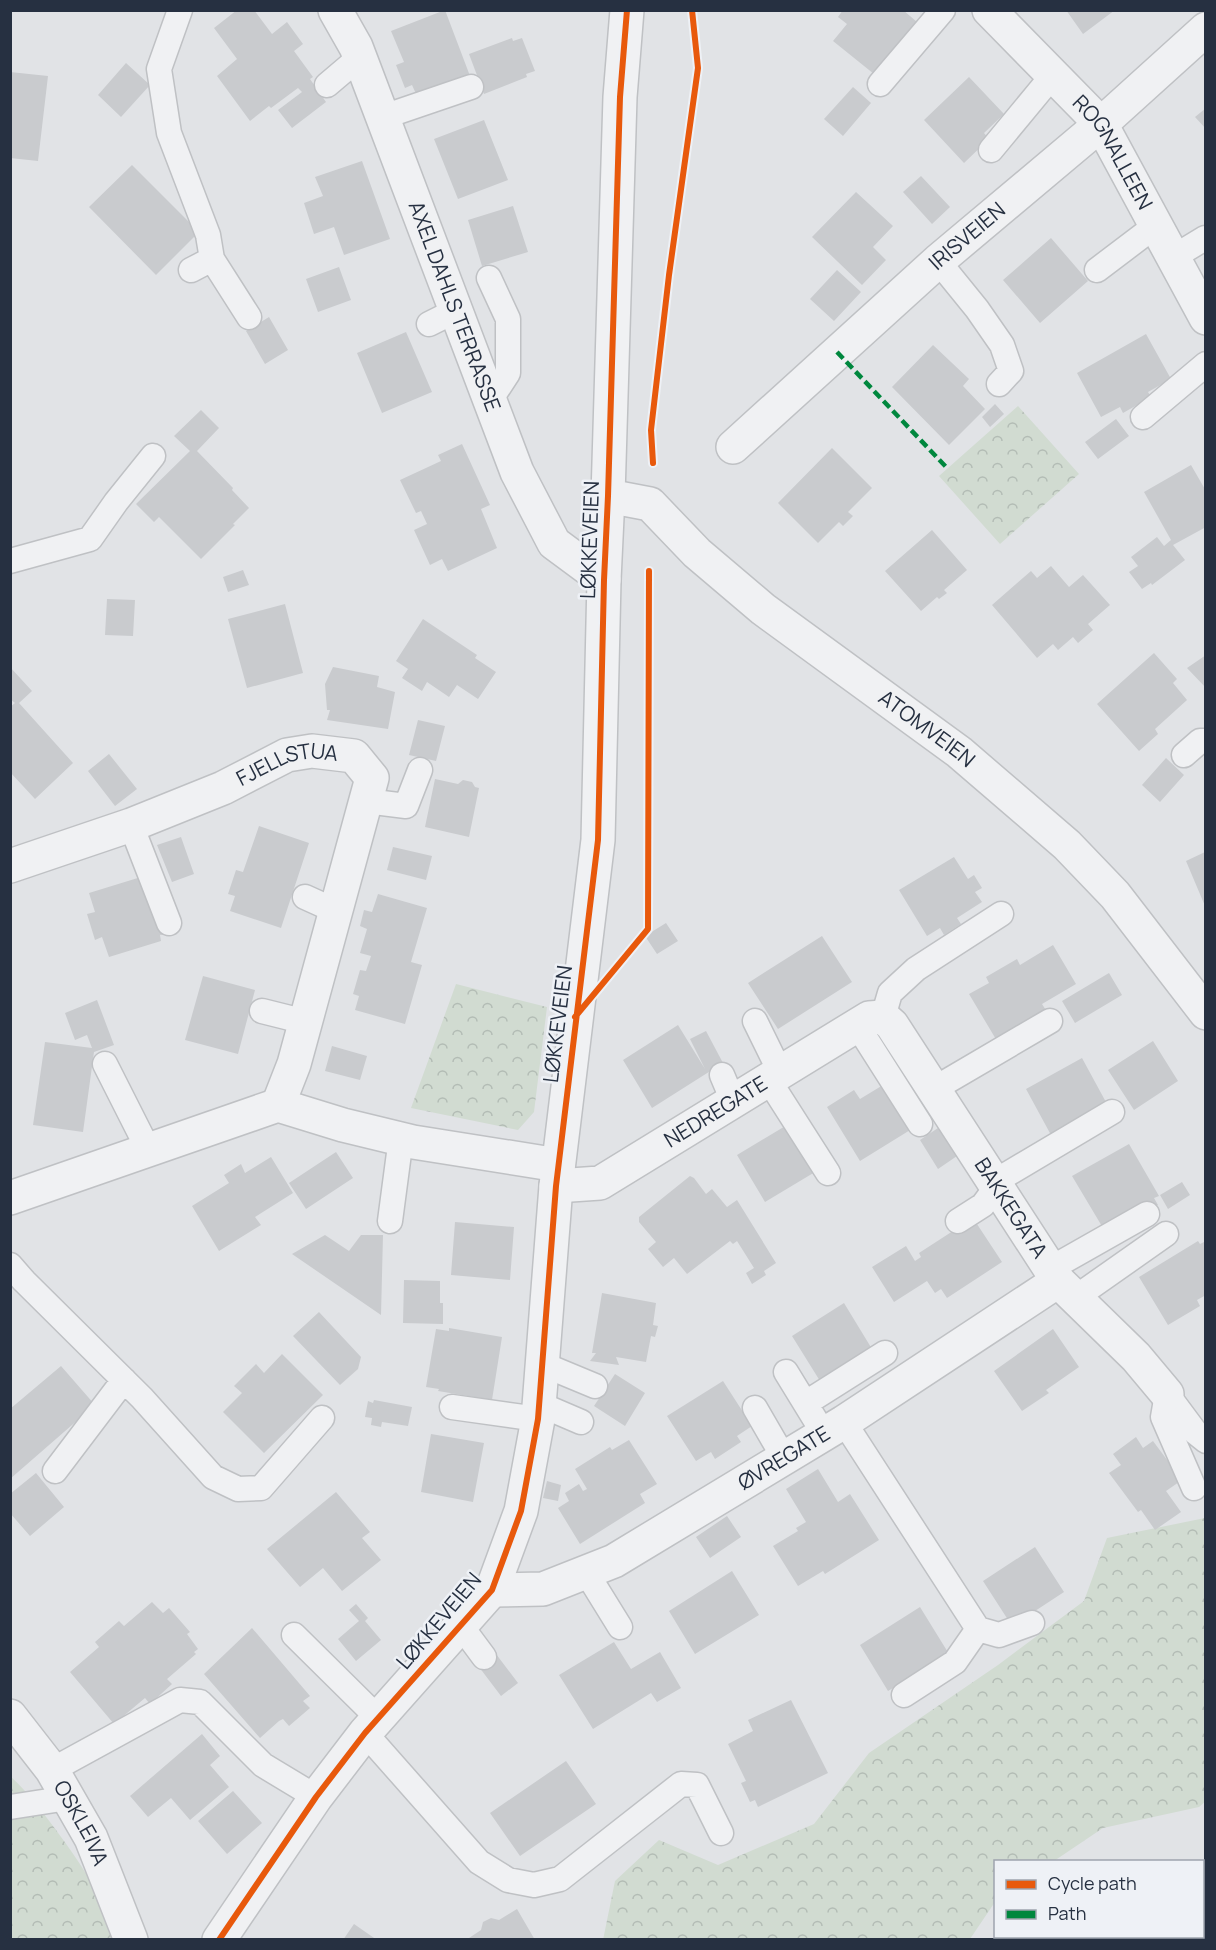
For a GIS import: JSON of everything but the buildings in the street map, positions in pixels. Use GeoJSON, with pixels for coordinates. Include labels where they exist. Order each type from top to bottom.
{"type":"FeatureCollection","features":[{"type":"Feature","properties":{"kind":"street","name":"AXEL DAHLS TERRASSE"},"geometry":{"type":"LineString","coordinates":[[334,10],[356,46],[383,117],[442,317],[489,402],[517,472],[554,543],[604,580]]}},
{"type":"Feature","properties":{"kind":"street","name":"LØKKEVEIEN"},"geometry":{"type":"LineString","coordinates":[[219,1940],[316,1797],[372,1726],[492,1590],[521,1511],[538,1411],[557,1175],[598,840],[620,98],[627,10]]}},
{"type":"Feature","properties":{"kind":"street","name":"ROGNALLEEN"},"geometry":{"type":"LineString","coordinates":[[989,10],[1101,124],[1206,318]]}},
{"type":"Feature","properties":{"kind":"street","name":"IRISVEIEN"},"geometry":{"type":"LineString","coordinates":[[733,447],[938,261],[1101,124],[1206,29]]}},
{"type":"Feature","properties":{"kind":"street","name":"ATOMVEIEN"},"geometry":{"type":"LineString","coordinates":[[608,496],[650,504],[697,553],[763,609],[959,752],[1067,845],[1115,895],[1201,999]]}},
{"type":"Feature","properties":{"kind":"street","name":"FJELLSTUA"},"geometry":{"type":"LineString","coordinates":[[10,866],[131,825],[223,788],[287,755],[312,751],[354,756],[372,778],[294,1064],[278,1105]]}},
{"type":"Feature","properties":{"kind":"street","name":"NEDREGATE"},"geometry":{"type":"LineString","coordinates":[[557,1175],[600,1183],[728,1088],[774,1076],[870,1020]]}},
{"type":"Feature","properties":{"kind":"street","name":"BAKKEGATA"},"geometry":{"type":"LineString","coordinates":[[870,1020],[892,1025],[1061,1282],[1136,1357],[1167,1394]]}},
{"type":"Feature","properties":{"kind":"street"},"geometry":{"type":"LineString","coordinates":[[10,1197],[278,1105],[343,1125],[557,1175]]}},
{"type":"Feature","properties":{"kind":"street","name":"ØVREGATE"},"geometry":{"type":"LineString","coordinates":[[492,1590],[543,1589],[614,1561],[834,1428],[1061,1282]]}},
{"type":"Feature","properties":{"kind":"street","name":"OSKLEIVA"},"geometry":{"type":"LineString","coordinates":[[14,1724],[52,1770],[91,1838],[131,1940]]}},
{"type":"Feature","properties":{"kind":"lane"},"geometry":{"type":"LineString","coordinates":[[180,10],[159,69],[169,133],[208,235],[201,264],[249,316]]}},
{"type":"Feature","properties":{"kind":"lane"},"geometry":{"type":"LineString","coordinates":[[880,84],[943,10]]}},
{"type":"Feature","properties":{"kind":"lane"},"geometry":{"type":"LineString","coordinates":[[327,85],[360,57]]}},
{"type":"Feature","properties":{"kind":"lane"},"geometry":{"type":"LineString","coordinates":[[991,150],[1053,75]]}},
{"type":"Feature","properties":{"kind":"lane"},"geometry":{"type":"LineString","coordinates":[[383,117],[471,87]]}},
{"type":"Feature","properties":{"kind":"lane"},"geometry":{"type":"LineString","coordinates":[[1097,270],[1155,226]]}},
{"type":"Feature","properties":{"kind":"lane"},"geometry":{"type":"LineString","coordinates":[[1172,258],[1205,238]]}},
{"type":"Feature","properties":{"kind":"lane"},"geometry":{"type":"LineString","coordinates":[[938,261],[977,309],[1002,345],[1011,371],[999,384]]}},
{"type":"Feature","properties":{"kind":"lane"},"geometry":{"type":"LineString","coordinates":[[489,278],[508,318],[508,373],[489,402]]}},
{"type":"Feature","properties":{"kind":"lane"},"geometry":{"type":"LineString","coordinates":[[1143,417],[1206,364]]}},
{"type":"Feature","properties":{"kind":"lane"},"geometry":{"type":"LineString","coordinates":[[10,561],[90,539],[153,456]]}},
{"type":"Feature","properties":{"kind":"lane"},"geometry":{"type":"LineString","coordinates":[[1184,755],[1200,741],[1206,741]]}},
{"type":"Feature","properties":{"kind":"lane"},"geometry":{"type":"LineString","coordinates":[[366,801],[406,806],[420,770]]}},
{"type":"Feature","properties":{"kind":"lane"},"geometry":{"type":"LineString","coordinates":[[131,825],[169,923]]}},
{"type":"Feature","properties":{"kind":"lane"},"geometry":{"type":"LineString","coordinates":[[305,897],[336,911]]}},
{"type":"Feature","properties":{"kind":"lane"},"geometry":{"type":"LineString","coordinates":[[920,1124],[870,1020],[890,993],[916,969],[1001,914]]}},
{"type":"Feature","properties":{"kind":"lane"},"geometry":{"type":"LineString","coordinates":[[262,1011],[306,1022]]}},
{"type":"Feature","properties":{"kind":"lane"},"geometry":{"type":"LineString","coordinates":[[756,1021],[774,1076],[828,1173]]}},
{"type":"Feature","properties":{"kind":"lane"},"geometry":{"type":"LineString","coordinates":[[934,1089],[1050,1022]]}},
{"type":"Feature","properties":{"kind":"lane"},"geometry":{"type":"LineString","coordinates":[[105,1064],[149,1151]]}},
{"type":"Feature","properties":{"kind":"lane"},"geometry":{"type":"LineString","coordinates":[[957,1221],[983,1205],[995,1184],[1112,1112]]}},
{"type":"Feature","properties":{"kind":"lane"},"geometry":{"type":"LineString","coordinates":[[390,1221],[401,1138]]}},
{"type":"Feature","properties":{"kind":"lane"},"geometry":{"type":"LineString","coordinates":[[1061,1282],[1147,1214]]}},
{"type":"Feature","properties":{"kind":"lane"},"geometry":{"type":"LineString","coordinates":[[1061,1282],[1166,1234]]}},
{"type":"Feature","properties":{"kind":"lane"},"geometry":{"type":"LineString","coordinates":[[10,1265],[124,1380],[213,1477],[238,1489],[261,1488],[322,1418]]}},
{"type":"Feature","properties":{"kind":"lane"},"geometry":{"type":"LineString","coordinates":[[806,1403],[885,1353]]}},
{"type":"Feature","properties":{"kind":"lane"},"geometry":{"type":"LineString","coordinates":[[542,1364],[595,1386]]}},
{"type":"Feature","properties":{"kind":"lane"},"geometry":{"type":"LineString","coordinates":[[786,1372],[806,1403],[834,1428],[978,1629],[999,1635],[1032,1623]]}},
{"type":"Feature","properties":{"kind":"lane"},"geometry":{"type":"LineString","coordinates":[[54,1471],[124,1380]]}},
{"type":"Feature","properties":{"kind":"lane"},"geometry":{"type":"LineString","coordinates":[[1167,1394],[1196,1433],[1206,1442]]}},
{"type":"Feature","properties":{"kind":"lane"},"geometry":{"type":"LineString","coordinates":[[1167,1394],[1163,1418],[1194,1488]]}},
{"type":"Feature","properties":{"kind":"lane"},"geometry":{"type":"LineString","coordinates":[[452,1407],[538,1411],[581,1422]]}},
{"type":"Feature","properties":{"kind":"lane"},"geometry":{"type":"LineString","coordinates":[[755,1408],[784,1458]]}},
{"type":"Feature","properties":{"kind":"lane"},"geometry":{"type":"LineString","coordinates":[[586,1572],[620,1627]]}},
{"type":"Feature","properties":{"kind":"lane"},"geometry":{"type":"LineString","coordinates":[[460,1626],[484,1657]]}},
{"type":"Feature","properties":{"kind":"lane"},"geometry":{"type":"LineString","coordinates":[[904,1695],[955,1662],[978,1629]]}},
{"type":"Feature","properties":{"kind":"lane"},"geometry":{"type":"LineString","coordinates":[[294,1635],[372,1726],[479,1862],[508,1880],[534,1885],[560,1879],[681,1784],[697,1785],[721,1833]]}},
{"type":"Feature","properties":{"kind":"lane"},"geometry":{"type":"LineString","coordinates":[[52,1770],[180,1700],[200,1702],[262,1765],[316,1797]]}},
{"type":"Feature","properties":{"kind":"lane"},"geometry":{"type":"LineString","coordinates":[[10,1807],[68,1798]]}},
{"type":"Feature","properties":{"kind":"green space"},"geometry":{"type":"Polygon","coordinates":[[[1018,406],[1079,474],[1000,544],[939,476],[1018,406]]]}},
{"type":"Feature","properties":{"kind":"green space"},"geometry":{"type":"Polygon","coordinates":[[[456,984],[547,1007],[534,1112],[518,1130],[411,1108],[456,984]]]}},
{"type":"Feature","properties":{"kind":"green space"},"geometry":{"type":"Polygon","coordinates":[[[1205,1518],[1206,1801],[1199,1807],[1103,1828],[1055,1860],[994,1860],[994,1903],[970,1939],[603,1940],[615,1881],[659,1840],[718,1865],[814,1824],[869,1753],[998,1665],[1084,1601],[1107,1538],[1205,1518]]]}},
{"type":"Feature","properties":{"kind":"green space"},"geometry":{"type":"Polygon","coordinates":[[[10,1776],[40,1809],[83,1869],[106,1910],[117,1939],[11,1939],[10,1776]]]}},
{"type":"Feature","properties":{"kind":"marked path"},"geometry":{"type":"LineString","coordinates":[[837,352],[948,469]]}},
{"type":"Feature","properties":{"kind":"cycle path"},"geometry":{"type":"LineString","coordinates":[[219,1940],[316,1797],[365,1733],[492,1590],[521,1511],[538,1419],[556,1186],[598,840],[620,97],[627,10]]}},
{"type":"Feature","properties":{"kind":"cycle path"},"geometry":{"type":"LineString","coordinates":[[653,463],[651,430],[669,275],[698,68],[692,10]]}},
{"type":"Feature","properties":{"kind":"cycle path"},"geometry":{"type":"LineString","coordinates":[[575,1017],[648,929],[649,571]]}}]}
